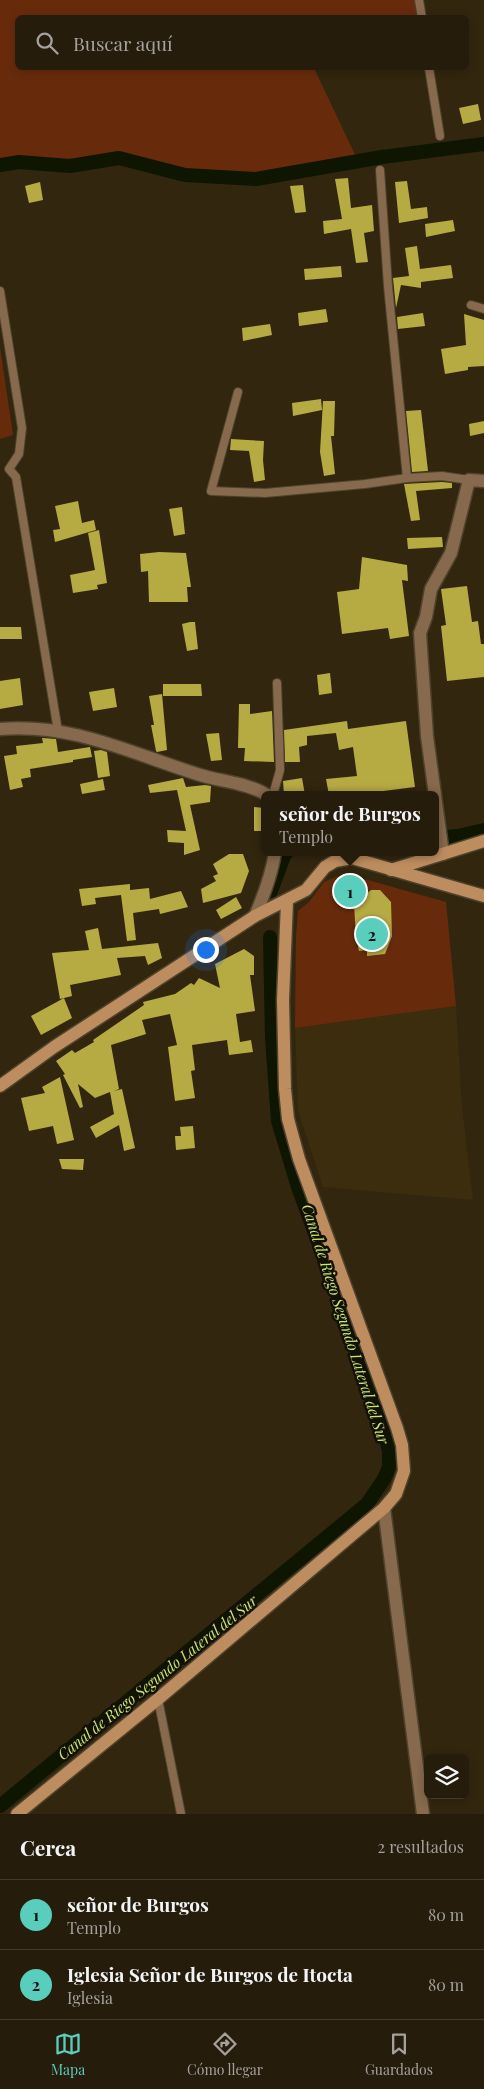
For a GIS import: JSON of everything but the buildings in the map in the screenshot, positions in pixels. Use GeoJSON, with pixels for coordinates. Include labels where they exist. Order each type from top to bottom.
{"type":"FeatureCollection","features":[{"type":"Feature","properties":{"kind":"street"},"geometry":{"type":"LineString","coordinates":[[435,791],[427,736],[420,633],[426,617],[431,589],[451,554],[469,480],[484,481]]}},
{"type":"Feature","properties":{"kind":"street"},"geometry":{"type":"LineString","coordinates":[[0,729],[16,728],[58,731],[124,747],[197,774],[256,789],[261,792]]}},
{"type":"Feature","properties":{"kind":"street"},"geometry":{"type":"LineString","coordinates":[[439,818],[443,850]]}},
{"type":"Feature","properties":{"kind":"street"},"geometry":{"type":"LineString","coordinates":[[439,852],[484,841]]}},
{"type":"Feature","properties":{"kind":"street"},"geometry":{"type":"LineString","coordinates":[[255,916],[264,896],[275,856]]}},
{"type":"Feature","properties":{"kind":"street"},"geometry":{"type":"LineString","coordinates":[[391,870],[427,856]]}},
{"type":"Feature","properties":{"kind":"street"},"geometry":{"type":"LineString","coordinates":[[0,1086],[54,1047],[255,916],[287,902],[306,890],[325,866],[334,860],[352,858],[484,896]]}},
{"type":"Feature","properties":{"kind":"street"},"geometry":{"type":"LineString","coordinates":[[18,1814],[158,1699],[384,1508],[396,1494],[401,1483],[404,1471],[402,1445],[299,1159],[288,1119],[285,1089],[283,1000],[287,902]]}},
{"type":"Feature","properties":{"kind":"street"},"geometry":{"type":"LineString","coordinates":[[384,1508],[423,1814]]}},
{"type":"Feature","properties":{"kind":"lane"},"geometry":{"type":"LineString","coordinates":[[419,0],[422,15]]}},
{"type":"Feature","properties":{"kind":"lane"},"geometry":{"type":"LineString","coordinates":[[429,70],[440,136]]}},
{"type":"Feature","properties":{"kind":"lane"},"geometry":{"type":"LineString","coordinates":[[380,170],[388,286],[407,478]]}},
{"type":"Feature","properties":{"kind":"lane"},"geometry":{"type":"LineString","coordinates":[[0,291],[22,428],[19,454],[9,469],[16,477],[58,731]]}},
{"type":"Feature","properties":{"kind":"lane"},"geometry":{"type":"LineString","coordinates":[[471,305],[484,309]]}},
{"type":"Feature","properties":{"kind":"lane"},"geometry":{"type":"LineString","coordinates":[[238,392],[211,491],[265,493],[442,476],[469,480]]}},
{"type":"Feature","properties":{"kind":"lane"},"geometry":{"type":"LineString","coordinates":[[273,791],[280,770],[277,683]]}},
{"type":"Feature","properties":{"kind":"lane"},"geometry":{"type":"LineString","coordinates":[[158,1699],[181,1814]]}},
{"type":"Feature","properties":{"kind":"shaded area"},"geometry":{"type":"Polygon","coordinates":[[[0,0],[418,0],[420,15],[15,15],[15,70],[315,70],[358,161],[256,179],[185,175],[119,158],[70,166],[19,162],[0,165],[0,0]]]}},
{"type":"Feature","properties":{"kind":"shaded area"},"geometry":{"type":"Polygon","coordinates":[[[0,347],[13,435],[0,439],[0,347]]]}},
{"type":"Feature","properties":{"kind":"shaded area"},"geometry":{"type":"Polygon","coordinates":[[[338,876],[357,877],[446,902],[456,1006],[295,1028],[298,911],[309,902],[324,882],[338,876]]]}},
{"type":"Feature","properties":{"kind":"shaded area"},"geometry":{"type":"Polygon","coordinates":[[[456,1006],[462,1107],[473,1200],[323,1187],[298,1110],[295,1028],[456,1006]]]}},
{"type":"Feature","properties":{"kind":"waterway"},"geometry":{"type":"LineString","coordinates":[[0,165],[19,162],[70,166],[119,158],[185,175],[256,179],[382,157],[484,144]]}},
{"type":"Feature","properties":{"kind":"waterway","name":"Canal de Riego Segundo Lateral del Sur"},"geometry":{"type":"LineString","coordinates":[[439,838],[458,836],[484,830]]}},
{"type":"Feature","properties":{"kind":"waterway","name":"Canal de Riego Segundo Lateral del Sur"},"geometry":{"type":"LineString","coordinates":[[271,891],[284,856]]}},
{"type":"Feature","properties":{"kind":"waterway","name":"Canal de Riego Segundo Lateral del Sur"},"geometry":{"type":"LineString","coordinates":[[0,1806],[367,1504],[384,1479],[389,1467],[389,1451],[375,1398],[298,1187],[278,1121],[272,1038],[270,937]]}},
{"type":"Feature","properties":{"kind":"place","name":"señor de Burgos"},"geometry":{"type":"Point","coordinates":[350,891]}},
{"type":"Feature","properties":{"kind":"place","name":"Iglesia Señor de Burgos de Itocta"},"geometry":{"type":"Point","coordinates":[372,934]}}]}
